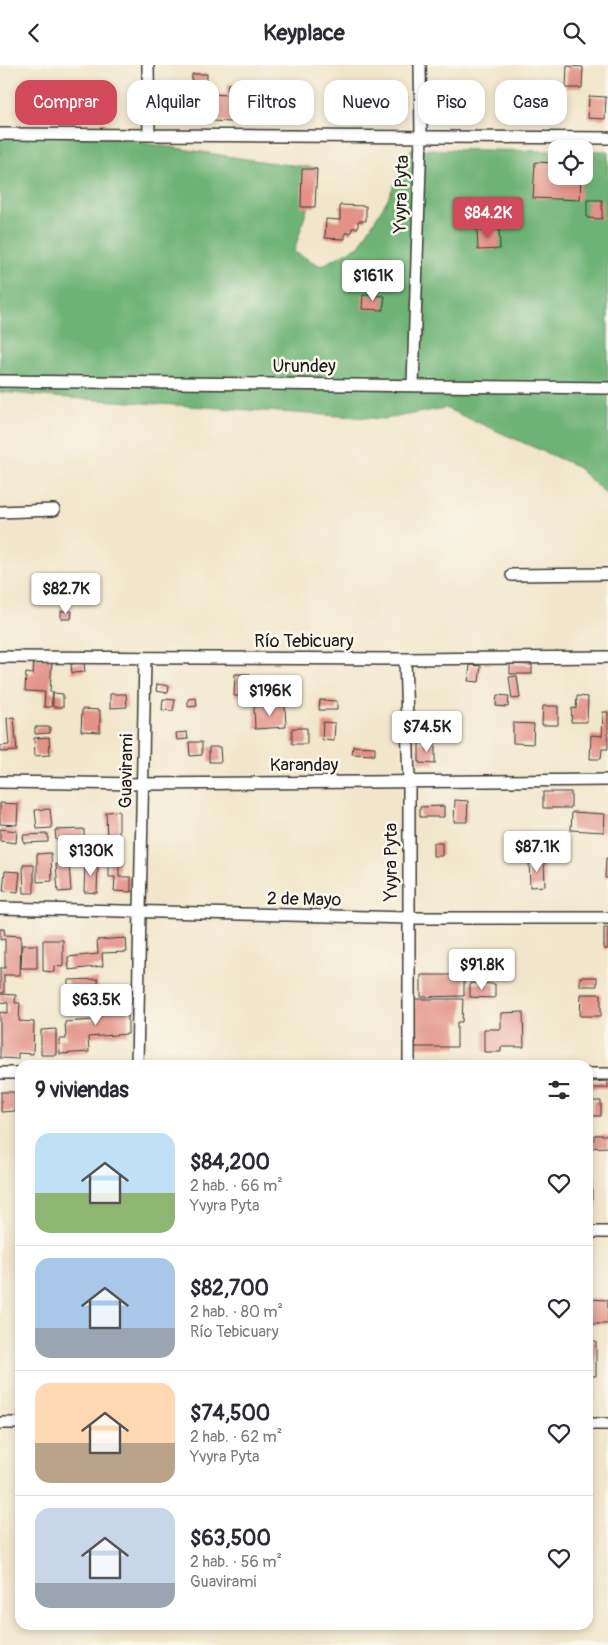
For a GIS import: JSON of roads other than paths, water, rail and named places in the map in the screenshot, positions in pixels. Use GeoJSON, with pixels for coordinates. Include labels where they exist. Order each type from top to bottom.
{"type":"FeatureCollection","features":[{"type":"Feature","properties":{"kind":"street"},"geometry":{"type":"LineString","coordinates":[[148,65],[149,135]]}},
{"type":"Feature","properties":{"kind":"street","name":"Yvyra Pyta"},"geometry":{"type":"LineString","coordinates":[[413,385],[421,135],[420,65]]}},
{"type":"Feature","properties":{"kind":"street"},"geometry":{"type":"LineString","coordinates":[[0,134],[421,135],[608,138]]}},
{"type":"Feature","properties":{"kind":"street","name":"Urundey"},"geometry":{"type":"LineString","coordinates":[[0,381],[608,388]]}},
{"type":"Feature","properties":{"kind":"street"},"geometry":{"type":"LineString","coordinates":[[0,512],[54,510]]}},
{"type":"Feature","properties":{"kind":"street"},"geometry":{"type":"LineString","coordinates":[[512,575],[608,574]]}},
{"type":"Feature","properties":{"kind":"street","name":"Río Tebicuary"},"geometry":{"type":"LineString","coordinates":[[0,657],[405,659],[608,657]]}},
{"type":"Feature","properties":{"kind":"street","name":"Guavirami"},"geometry":{"type":"LineString","coordinates":[[136,1060],[145,658]]}},
{"type":"Feature","properties":{"kind":"street","name":"Yvyra Pyta"},"geometry":{"type":"LineString","coordinates":[[405,659],[409,782],[409,1060]]}},
{"type":"Feature","properties":{"kind":"street","name":"Karanday"},"geometry":{"type":"LineString","coordinates":[[0,782],[143,784],[608,780]]}},
{"type":"Feature","properties":{"kind":"street","name":"2 de Mayo"},"geometry":{"type":"LineString","coordinates":[[0,908],[140,913],[409,918],[608,918]]}},
{"type":"Feature","properties":{"kind":"street"},"geometry":{"type":"LineString","coordinates":[[0,1073],[15,1073]]}},
{"type":"Feature","properties":{"kind":"street"},"geometry":{"type":"LineString","coordinates":[[593,1074],[608,1074]]}},
{"type":"Feature","properties":{"kind":"street"},"geometry":{"type":"LineString","coordinates":[[593,1232],[608,1232]]}},
{"type":"Feature","properties":{"kind":"street"},"geometry":{"type":"LineString","coordinates":[[0,1423],[15,1423]]}},
{"type":"Feature","properties":{"kind":"street"},"geometry":{"type":"LineString","coordinates":[[593,1423],[608,1423]]}}]}
